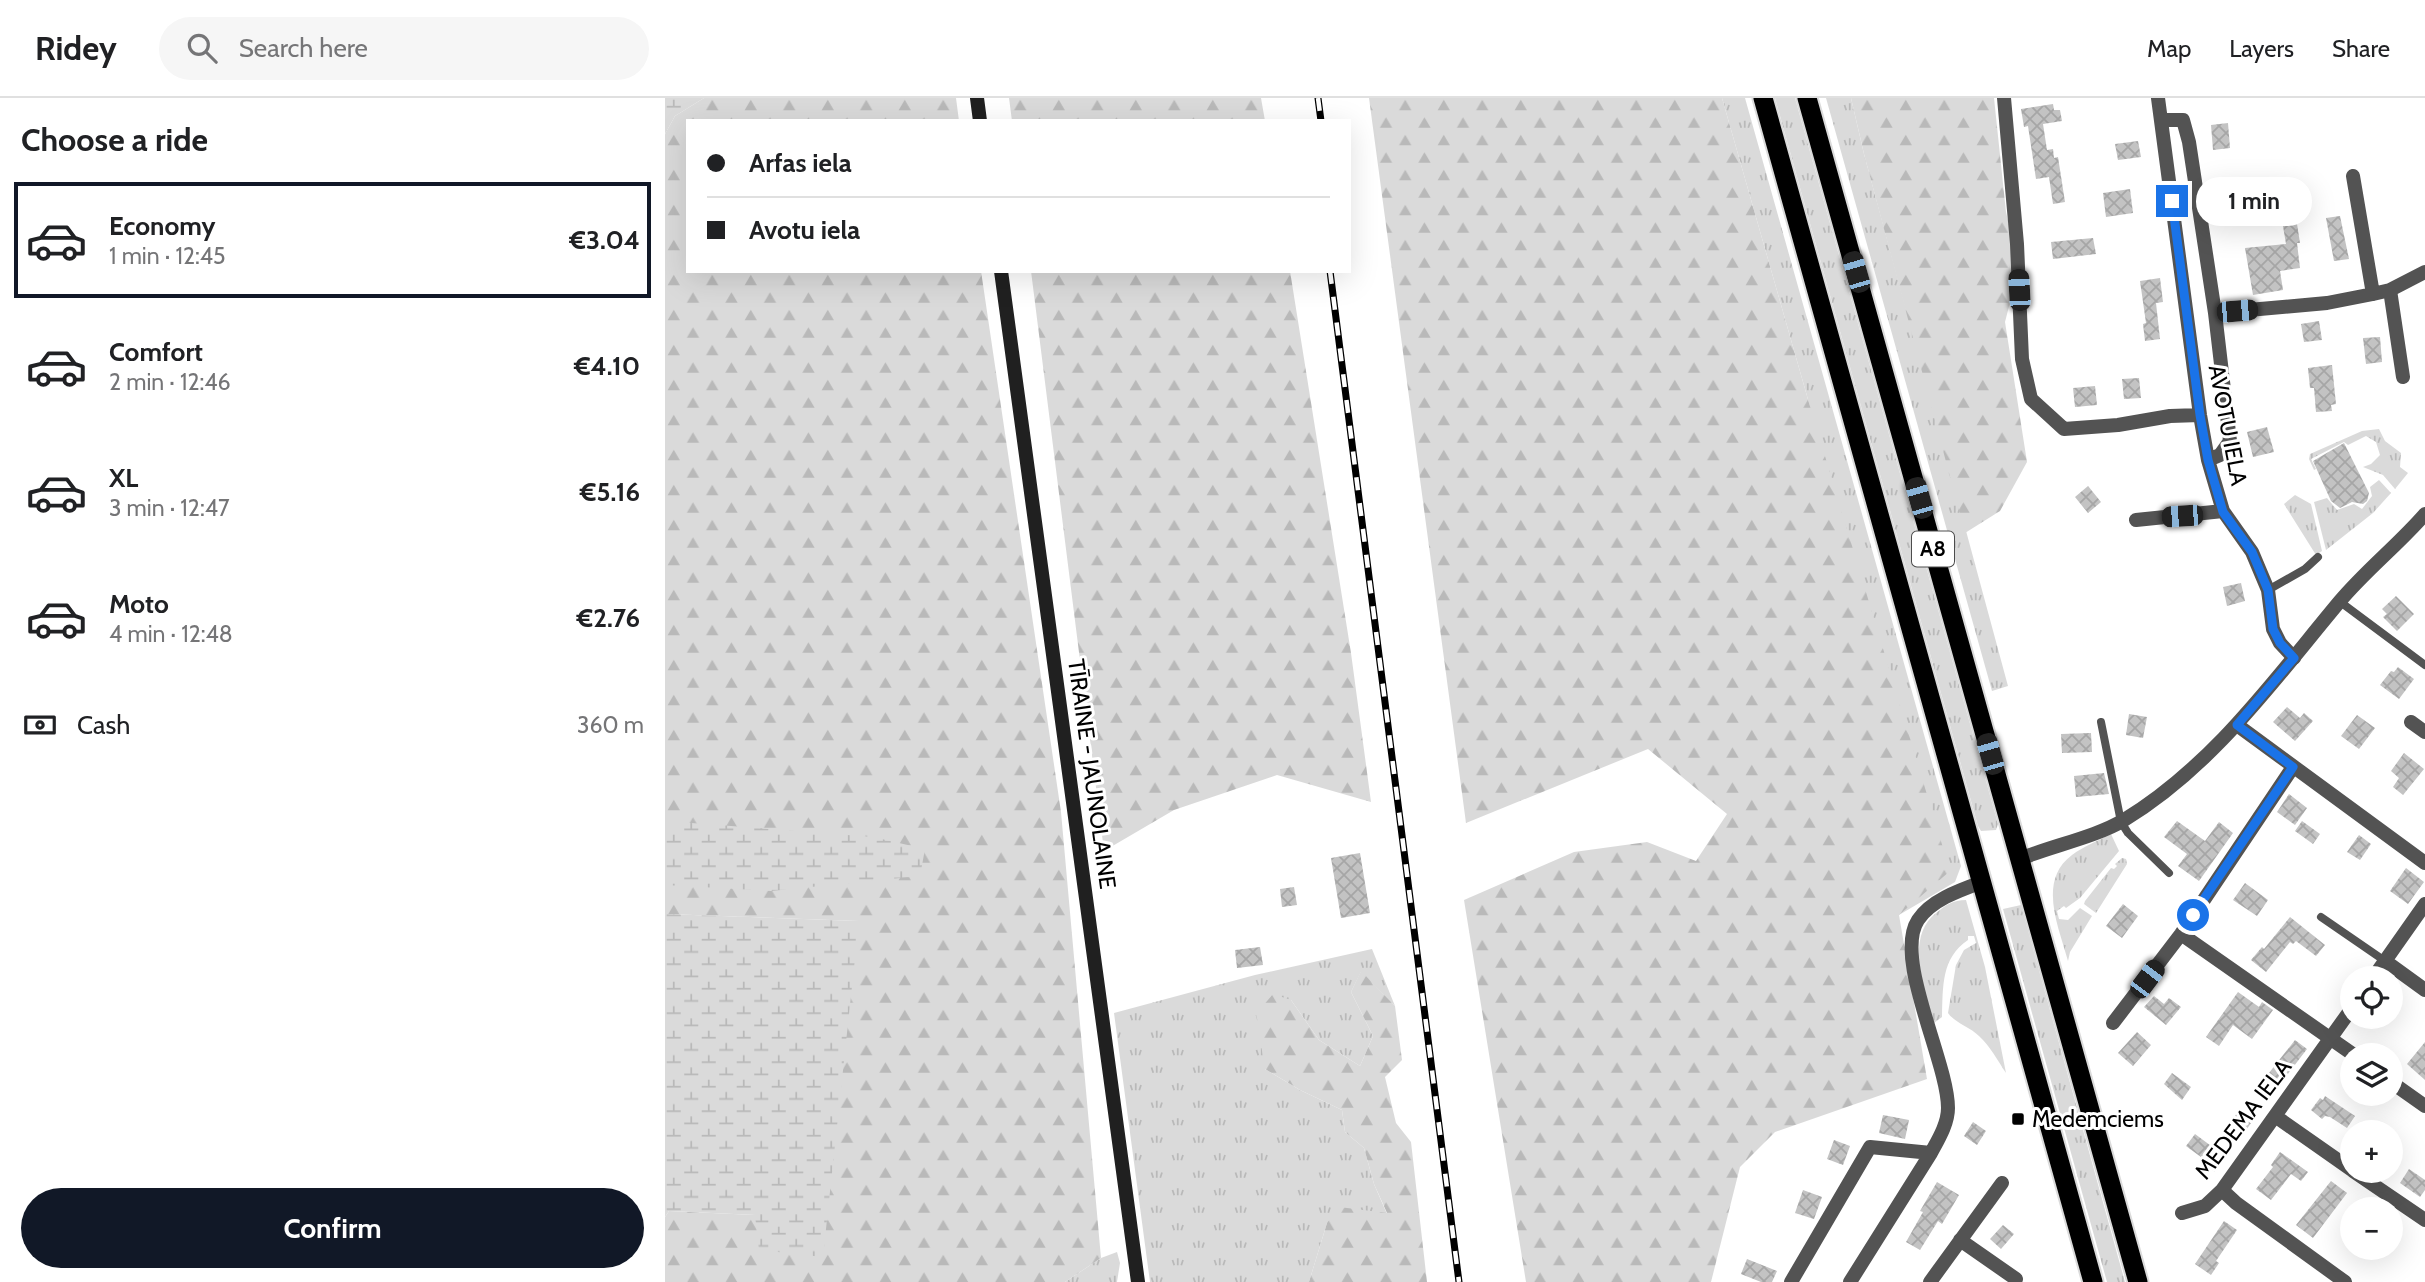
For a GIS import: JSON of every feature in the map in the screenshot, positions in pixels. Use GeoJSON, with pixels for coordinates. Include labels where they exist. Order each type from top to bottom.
{"type":"FeatureCollection","features":[{"type":"Feature","properties":{"kind":"highway","name":"A8"},"geometry":{"type":"LineString","coordinates":[[1763,98],[2094,1282]]}},
{"type":"Feature","properties":{"kind":"highway","name":"A8"},"geometry":{"type":"LineString","coordinates":[[1807,98],[2138,1282]]}},
{"type":"Feature","properties":{"kind":"main road"},"geometry":{"type":"LineString","coordinates":[[977,98],[981,119]]}},
{"type":"Feature","properties":{"kind":"main road","name":"TĪRAINE - JAUNOLAINE"},"geometry":{"type":"LineString","coordinates":[[1001,273],[1138,1282]]}},
{"type":"Feature","properties":{"kind":"street"},"geometry":{"type":"LineString","coordinates":[[2004,98],[2017,244],[2022,359],[2031,398],[2064,429],[2200,415]]}},
{"type":"Feature","properties":{"kind":"street","name":"AVOTU IELA"},"geometry":{"type":"LineString","coordinates":[[2158,98],[2208,460],[2223,512],[2252,552],[2268,590],[2273,629],[2280,643],[2294,658]]}},
{"type":"Feature","properties":{"kind":"street"},"geometry":{"type":"LineString","coordinates":[[2161,120],[2183,120],[2189,142],[2215,313],[2230,441],[2220,454],[2208,460]]}},
{"type":"Feature","properties":{"kind":"street"},"geometry":{"type":"LineString","coordinates":[[2353,176],[2373,294]]}},
{"type":"Feature","properties":{"kind":"street"},"geometry":{"type":"LineString","coordinates":[[2215,313],[2327,303],[2390,290],[2425,272]]}},
{"type":"Feature","properties":{"kind":"street"},"geometry":{"type":"LineString","coordinates":[[2390,290],[2403,377]]}},
{"type":"Feature","properties":{"kind":"street"},"geometry":{"type":"LineString","coordinates":[[2136,520],[2223,512]]}},
{"type":"Feature","properties":{"kind":"street"},"geometry":{"type":"LineString","coordinates":[[2019,859],[2121,822],[2183,778],[2237,725],[2364,573],[2425,514]]}},
{"type":"Feature","properties":{"kind":"street"},"geometry":{"type":"LineString","coordinates":[[2411,722],[2425,732]]}},
{"type":"Feature","properties":{"kind":"street"},"geometry":{"type":"LineString","coordinates":[[2237,725],[2425,863]]}},
{"type":"Feature","properties":{"kind":"street"},"geometry":{"type":"LineString","coordinates":[[2113,1023],[2181,934],[2293,767]]}},
{"type":"Feature","properties":{"kind":"street"},"geometry":{"type":"LineString","coordinates":[[1850,1282],[1931,1153],[1948,1111],[1933,1040],[1922,1009],[1910,939],[1918,920],[1935,904],[1962,889],[1982,882]]}},
{"type":"Feature","properties":{"kind":"street"},"geometry":{"type":"LineString","coordinates":[[2381,966],[2425,904]]}},
{"type":"Feature","properties":{"kind":"street"},"geometry":{"type":"LineString","coordinates":[[2181,934],[2340,1045]]}},
{"type":"Feature","properties":{"kind":"street"},"geometry":{"type":"LineString","coordinates":[[2385,961],[2425,990]]}},
{"type":"Feature","properties":{"kind":"street","name":"MEDEMA IELA"},"geometry":{"type":"LineString","coordinates":[[2182,1213],[2205,1206],[2222,1190],[2340,1026]]}},
{"type":"Feature","properties":{"kind":"street"},"geometry":{"type":"LineString","coordinates":[[2403,1090],[2425,1106]]}},
{"type":"Feature","properties":{"kind":"street"},"geometry":{"type":"LineString","coordinates":[[2275,1116],[2340,1162]]}},
{"type":"Feature","properties":{"kind":"street"},"geometry":{"type":"LineString","coordinates":[[1791,1282],[1870,1147],[1931,1153]]}},
{"type":"Feature","properties":{"kind":"street"},"geometry":{"type":"LineString","coordinates":[[1930,1282],[2002,1183]]}},
{"type":"Feature","properties":{"kind":"street"},"geometry":{"type":"LineString","coordinates":[[2371,1183],[2425,1220]]}},
{"type":"Feature","properties":{"kind":"street"},"geometry":{"type":"LineString","coordinates":[[2222,1190],[2345,1282]]}},
{"type":"Feature","properties":{"kind":"street"},"geometry":{"type":"LineString","coordinates":[[1961,1240],[2015,1279]]}},
{"type":"Feature","properties":{"kind":"lane"},"geometry":{"type":"LineString","coordinates":[[2268,590],[2305,569],[2318,557]]}},
{"type":"Feature","properties":{"kind":"lane"},"geometry":{"type":"LineString","coordinates":[[2340,601],[2425,665]]}},
{"type":"Feature","properties":{"kind":"lane"},"geometry":{"type":"LineString","coordinates":[[2101,722],[2121,822],[2128,833],[2169,873]]}},
{"type":"Feature","properties":{"kind":"lane"},"geometry":{"type":"LineString","coordinates":[[2321,917],[2385,961]]}},
{"type":"Feature","properties":{"kind":"green space"},"geometry":{"type":"Polygon","coordinates":[[[665,98],[704,98],[675,116],[665,134],[665,98]]]}},
{"type":"Feature","properties":{"kind":"green space"},"geometry":{"type":"Polygon","coordinates":[[[704,98],[956,98],[959,119],[686,119],[686,273],[981,273],[1061,812],[1101,1258],[1065,1282],[665,1282],[665,1217],[669,1211],[755,1215],[858,921],[665,914],[665,134],[675,116],[704,98]]]}},
{"type":"Feature","properties":{"kind":"green space"},"geometry":{"type":"Polygon","coordinates":[[[1009,98],[1261,98],[1265,119],[1012,119],[1009,98]]]}},
{"type":"Feature","properties":{"kind":"green space"},"geometry":{"type":"Polygon","coordinates":[[[1369,98],[1722,98],[1809,403],[1950,871],[1899,915],[1927,1079],[1775,1132],[1740,1167],[1711,1282],[1526,1282],[1464,900],[1574,852],[1647,842],[1696,861],[1727,814],[1648,749],[1466,823],[1369,98]]]}},
{"type":"Feature","properties":{"kind":"green space"},"geometry":{"type":"Polygon","coordinates":[[[1722,98],[1745,98],[1961,866],[1955,882],[1899,915],[1809,403],[1722,98]]]}},
{"type":"Feature","properties":{"kind":"green space"},"geometry":{"type":"Polygon","coordinates":[[[1775,98],[1795,98],[1998,824],[1996,830],[1981,831],[1978,826],[1775,98]]]}},
{"type":"Feature","properties":{"kind":"green space"},"geometry":{"type":"Polygon","coordinates":[[[1826,98],[1851,98],[2008,686],[1992,691],[1826,98]]]}},
{"type":"Feature","properties":{"kind":"green space"},"geometry":{"type":"Polygon","coordinates":[[[1851,98],[1994,98],[2016,279],[2005,322],[2027,462],[2000,511],[1965,533],[1864,154],[1851,98]]]}},
{"type":"Feature","properties":{"kind":"green space"},"geometry":{"type":"Polygon","coordinates":[[[1031,273],[1290,273],[1351,653],[1371,802],[1277,775],[1174,810],[1104,851],[1031,273]]]}},
{"type":"Feature","properties":{"kind":"green space"},"geometry":{"type":"Polygon","coordinates":[[[2379,429],[2385,441],[2401,453],[2400,467],[2408,473],[2395,489],[2383,475],[2363,467],[2371,464],[2380,455],[2376,442],[2366,436],[2348,445],[2344,442],[2311,459],[2316,469],[2314,470],[2309,459],[2310,454],[2362,431],[2379,429]]]}},
{"type":"Feature","properties":{"kind":"green space"},"geometry":{"type":"Polygon","coordinates":[[[2379,480],[2391,493],[2373,513],[2326,550],[2314,502],[2327,498],[2337,510],[2354,504],[2362,509],[2372,496],[2370,487],[2379,480]]]}},
{"type":"Feature","properties":{"kind":"green space"},"geometry":{"type":"Polygon","coordinates":[[[2295,495],[2311,504],[2322,551],[2316,555],[2284,504],[2295,495]]]}},
{"type":"Feature","properties":{"kind":"green space"},"geometry":{"type":"Polygon","coordinates":[[[665,821],[873,837],[925,849],[920,876],[771,891],[665,885],[665,821]]]}},
{"type":"Feature","properties":{"kind":"green space"},"geometry":{"type":"Polygon","coordinates":[[[2111,834],[2119,851],[2080,898],[2057,911],[2059,919],[2068,920],[2080,908],[2092,916],[2070,952],[2068,961],[2053,905],[2055,878],[2061,866],[2072,855],[2111,834]]]}},
{"type":"Feature","properties":{"kind":"green space"},"geometry":{"type":"Polygon","coordinates":[[[2122,858],[2126,859],[2127,864],[2096,913],[2084,904],[2085,901],[2122,858]]]}},
{"type":"Feature","properties":{"kind":"green space"},"geometry":{"type":"Polygon","coordinates":[[[1966,900],[1985,967],[2006,1073],[1983,1040],[1948,1013],[1956,965],[1964,950],[1976,943],[1974,936],[1968,936],[1968,940],[1959,947],[1948,964],[1942,1017],[1934,1023],[1922,981],[1919,950],[1926,924],[1946,905],[1966,900]]]}},
{"type":"Feature","properties":{"kind":"green space"},"geometry":{"type":"Polygon","coordinates":[[[2021,905],[2125,1282],[2107,1282],[2003,909],[2021,905]]]}},
{"type":"Feature","properties":{"kind":"green space"},"geometry":{"type":"Polygon","coordinates":[[[665,914],[859,921],[823,1257],[759,1250],[755,1215],[669,1211],[665,1217],[665,914]]]}},
{"type":"Feature","properties":{"kind":"green space"},"geometry":{"type":"Polygon","coordinates":[[[1372,949],[1395,1006],[1361,972],[1351,992],[1373,1036],[1360,1066],[1319,1040],[1291,1000],[1265,1069],[1342,1110],[1345,1132],[1364,1148],[1374,1184],[1387,1214],[1327,1223],[1309,1282],[1150,1282],[1114,1013],[1255,975],[1372,949]]]}},
{"type":"Feature","properties":{"kind":"green space"},"geometry":{"type":"Polygon","coordinates":[[[1361,971],[1395,1006],[1402,1060],[1385,1077],[1396,1123],[1411,1142],[1427,1282],[1309,1282],[1327,1223],[1339,1207],[1387,1213],[1374,1184],[1364,1148],[1345,1132],[1342,1110],[1265,1069],[1256,1014],[1273,994],[1291,1000],[1319,1040],[1360,1066],[1373,1036],[1351,992],[1361,971]]]}},
{"type":"Feature","properties":{"kind":"green space"},"geometry":{"type":"Polygon","coordinates":[[[1117,1252],[1120,1263],[1117,1282],[1065,1282],[1101,1258],[1117,1252]]]}},
{"type":"Feature","properties":{"kind":"building"},"geometry":{"type":"Polygon","coordinates":[[[2053,104],[2054,110],[2060,110],[2062,121],[2043,124],[2047,150],[2053,149],[2054,158],[2058,157],[2065,202],[2053,204],[2049,177],[2036,179],[2028,126],[2024,127],[2021,109],[2053,104]]]}},
{"type":"Feature","properties":{"kind":"building"},"geometry":{"type":"Polygon","coordinates":[[[2228,123],[2230,148],[2213,150],[2211,125],[2228,123]]]}},
{"type":"Feature","properties":{"kind":"building"},"geometry":{"type":"Polygon","coordinates":[[[2138,141],[2141,157],[2118,160],[2115,144],[2138,141]]]}},
{"type":"Feature","properties":{"kind":"building"},"geometry":{"type":"Polygon","coordinates":[[[2130,189],[2133,213],[2106,217],[2103,193],[2130,189]]]}},
{"type":"Feature","properties":{"kind":"building"},"geometry":{"type":"Polygon","coordinates":[[[2340,216],[2349,259],[2334,261],[2326,218],[2340,216]]]}},
{"type":"Feature","properties":{"kind":"building"},"geometry":{"type":"Polygon","coordinates":[[[2297,224],[2300,268],[2280,271],[2283,290],[2253,295],[2245,248],[2286,244],[2283,226],[2297,224]]]}},
{"type":"Feature","properties":{"kind":"building"},"geometry":{"type":"Polygon","coordinates":[[[2093,238],[2096,254],[2053,259],[2051,242],[2093,238]]]}},
{"type":"Feature","properties":{"kind":"building"},"geometry":{"type":"Polygon","coordinates":[[[2160,278],[2163,302],[2156,303],[2160,339],[2145,341],[2143,324],[2146,323],[2140,281],[2160,278]]]}},
{"type":"Feature","properties":{"kind":"building"},"geometry":{"type":"Polygon","coordinates":[[[2319,321],[2322,340],[2304,342],[2301,324],[2319,321]]]}},
{"type":"Feature","properties":{"kind":"building"},"geometry":{"type":"Polygon","coordinates":[[[2380,337],[2382,362],[2366,364],[2363,338],[2380,337]]]}},
{"type":"Feature","properties":{"kind":"building"},"geometry":{"type":"Polygon","coordinates":[[[2332,365],[2336,404],[2331,405],[2332,411],[2316,412],[2314,388],[2310,388],[2308,368],[2332,365]]]}},
{"type":"Feature","properties":{"kind":"building"},"geometry":{"type":"Polygon","coordinates":[[[2139,378],[2141,398],[2124,399],[2122,379],[2139,378]]]}},
{"type":"Feature","properties":{"kind":"building"},"geometry":{"type":"Polygon","coordinates":[[[2095,386],[2097,405],[2075,407],[2073,388],[2095,386]]]}},
{"type":"Feature","properties":{"kind":"building"},"geometry":{"type":"Polygon","coordinates":[[[2267,427],[2274,452],[2253,457],[2247,432],[2267,427]]]}},
{"type":"Feature","properties":{"kind":"building"},"geometry":{"type":"Polygon","coordinates":[[[2344,443],[2369,493],[2363,504],[2352,502],[2340,508],[2331,501],[2313,461],[2344,443]]]}},
{"type":"Feature","properties":{"kind":"building"},"geometry":{"type":"Polygon","coordinates":[[[2088,486],[2101,502],[2088,513],[2075,497],[2088,486]]]}},
{"type":"Feature","properties":{"kind":"building"},"geometry":{"type":"Polygon","coordinates":[[[2241,583],[2245,601],[2227,606],[2223,587],[2241,583]]]}},
{"type":"Feature","properties":{"kind":"building"},"geometry":{"type":"Polygon","coordinates":[[[2396,596],[2414,614],[2397,631],[2383,617],[2387,614],[2382,609],[2396,596]]]}},
{"type":"Feature","properties":{"kind":"building"},"geometry":{"type":"Polygon","coordinates":[[[2398,667],[2414,679],[2399,699],[2380,685],[2391,671],[2394,672],[2398,667]]]}},
{"type":"Feature","properties":{"kind":"building"},"geometry":{"type":"Polygon","coordinates":[[[2287,707],[2300,718],[2304,713],[2313,721],[2295,741],[2273,722],[2287,707]]]}},
{"type":"Feature","properties":{"kind":"building"},"geometry":{"type":"Polygon","coordinates":[[[2129,714],[2147,717],[2143,738],[2126,735],[2129,714]]]}},
{"type":"Feature","properties":{"kind":"building"},"geometry":{"type":"Polygon","coordinates":[[[2357,715],[2375,728],[2359,749],[2341,736],[2357,715]]]}},
{"type":"Feature","properties":{"kind":"building"},"geometry":{"type":"Polygon","coordinates":[[[2091,733],[2092,752],[2062,753],[2061,734],[2091,733]]]}},
{"type":"Feature","properties":{"kind":"building"},"geometry":{"type":"Polygon","coordinates":[[[2404,753],[2424,769],[2403,795],[2393,787],[2399,778],[2391,771],[2404,753]]]}},
{"type":"Feature","properties":{"kind":"building"},"geometry":{"type":"Polygon","coordinates":[[[2104,773],[2109,794],[2076,797],[2074,776],[2104,773]]]}},
{"type":"Feature","properties":{"kind":"building"},"geometry":{"type":"Polygon","coordinates":[[[2289,794],[2307,808],[2295,825],[2277,812],[2289,794]]]}},
{"type":"Feature","properties":{"kind":"building"},"geometry":{"type":"Polygon","coordinates":[[[2177,821],[2205,841],[2219,822],[2233,833],[2199,881],[2178,866],[2187,854],[2164,837],[2177,821]]]}},
{"type":"Feature","properties":{"kind":"building"},"geometry":{"type":"Polygon","coordinates":[[[2302,821],[2320,834],[2313,844],[2295,831],[2302,821]]]}},
{"type":"Feature","properties":{"kind":"building"},"geometry":{"type":"Polygon","coordinates":[[[2359,835],[2371,844],[2360,860],[2347,852],[2359,835]]]}},
{"type":"Feature","properties":{"kind":"building"},"geometry":{"type":"Polygon","coordinates":[[[1360,853],[1370,913],[1341,918],[1331,858],[1360,853]]]}},
{"type":"Feature","properties":{"kind":"building"},"geometry":{"type":"Polygon","coordinates":[[[2406,868],[2424,882],[2408,904],[2390,891],[2406,868]]]}},
{"type":"Feature","properties":{"kind":"building"},"geometry":{"type":"Polygon","coordinates":[[[2245,883],[2268,900],[2257,916],[2233,900],[2245,883]]]}},
{"type":"Feature","properties":{"kind":"building"},"geometry":{"type":"Polygon","coordinates":[[[1294,887],[1297,905],[1282,907],[1280,889],[1294,887]]]}},
{"type":"Feature","properties":{"kind":"building"},"geometry":{"type":"Polygon","coordinates":[[[2123,904],[2138,916],[2122,938],[2106,926],[2123,904]]]}},
{"type":"Feature","properties":{"kind":"building"},"geometry":{"type":"Polygon","coordinates":[[[2290,917],[2325,945],[2316,956],[2296,941],[2293,944],[2290,942],[2266,972],[2251,960],[2262,947],[2264,949],[2290,917]]]}},
{"type":"Feature","properties":{"kind":"building"},"geometry":{"type":"Polygon","coordinates":[[[1260,947],[1263,965],[1237,968],[1235,950],[1260,947]]]}},
{"type":"Feature","properties":{"kind":"building"},"geometry":{"type":"Polygon","coordinates":[[[2238,992],[2259,1007],[2262,1002],[2273,1010],[2252,1039],[2233,1025],[2219,1046],[2206,1037],[2238,992]]]}},
{"type":"Feature","properties":{"kind":"building"},"geometry":{"type":"Polygon","coordinates":[[[2154,996],[2164,1004],[2169,998],[2181,1007],[2166,1025],[2144,1007],[2154,996]]]}},
{"type":"Feature","properties":{"kind":"building"},"geometry":{"type":"Polygon","coordinates":[[[2137,1032],[2151,1045],[2133,1066],[2118,1053],[2137,1032]]]}},
{"type":"Feature","properties":{"kind":"building"},"geometry":{"type":"Polygon","coordinates":[[[2295,1040],[2307,1049],[2278,1087],[2265,1078],[2295,1040]]]}},
{"type":"Feature","properties":{"kind":"building"},"geometry":{"type":"Polygon","coordinates":[[[2425,1042],[2425,1080],[2407,1064],[2425,1042]]]}},
{"type":"Feature","properties":{"kind":"building"},"geometry":{"type":"Polygon","coordinates":[[[2172,1073],[2191,1087],[2182,1100],[2164,1084],[2172,1073]]]}},
{"type":"Feature","properties":{"kind":"building"},"geometry":{"type":"Polygon","coordinates":[[[2325,1096],[2355,1116],[2352,1120],[2340,1120],[2340,1123],[2330,1117],[2325,1116],[2322,1119],[2311,1110],[2320,1098],[2323,1100],[2325,1096]]]}},
{"type":"Feature","properties":{"kind":"building"},"geometry":{"type":"Polygon","coordinates":[[[2237,1113],[2251,1123],[2240,1139],[2226,1130],[2237,1113]]]}},
{"type":"Feature","properties":{"kind":"building"},"geometry":{"type":"Polygon","coordinates":[[[1883,1115],[1909,1120],[1905,1139],[1879,1133],[1883,1115]]]}},
{"type":"Feature","properties":{"kind":"building"},"geometry":{"type":"Polygon","coordinates":[[[1973,1122],[1986,1131],[1977,1145],[1964,1136],[1973,1122]]]}},
{"type":"Feature","properties":{"kind":"building"},"geometry":{"type":"Polygon","coordinates":[[[2195,1134],[2226,1157],[2215,1172],[2203,1163],[2205,1160],[2186,1146],[2195,1134]]]}},
{"type":"Feature","properties":{"kind":"building"},"geometry":{"type":"Polygon","coordinates":[[[1834,1140],[1850,1146],[1843,1165],[1827,1159],[1834,1140]]]}},
{"type":"Feature","properties":{"kind":"building"},"geometry":{"type":"Polygon","coordinates":[[[2280,1152],[2308,1172],[2301,1181],[2291,1174],[2271,1200],[2256,1189],[2273,1167],[2271,1165],[2280,1152]]]}},
{"type":"Feature","properties":{"kind":"building"},"geometry":{"type":"Polygon","coordinates":[[[2409,1169],[2425,1180],[2425,1190],[2420,1197],[2400,1183],[2403,1183],[2409,1169]]]}},
{"type":"Feature","properties":{"kind":"building"},"geometry":{"type":"Polygon","coordinates":[[[2331,1181],[2347,1193],[2340,1197],[2340,1202],[2313,1238],[2296,1225],[2331,1181]]]}},
{"type":"Feature","properties":{"kind":"building"},"geometry":{"type":"Polygon","coordinates":[[[1937,1182],[1959,1195],[1942,1224],[1938,1221],[1920,1250],[1906,1242],[1937,1182]]]}},
{"type":"Feature","properties":{"kind":"building"},"geometry":{"type":"Polygon","coordinates":[[[1803,1190],[1822,1197],[1814,1219],[1795,1213],[1803,1190]]]}},
{"type":"Feature","properties":{"kind":"building"},"geometry":{"type":"Polygon","coordinates":[[[2224,1221],[2237,1230],[2216,1261],[2219,1263],[2211,1275],[2195,1264],[2224,1221]]]}},
{"type":"Feature","properties":{"kind":"building"},"geometry":{"type":"Polygon","coordinates":[[[2003,1225],[2014,1234],[2001,1249],[1990,1239],[2003,1225]]]}},
{"type":"Feature","properties":{"kind":"building"},"geometry":{"type":"Polygon","coordinates":[[[1747,1259],[1777,1271],[1772,1282],[1761,1282],[1741,1274],[1747,1259]]]}},
{"type":"Feature","properties":{"kind":"railway"},"geometry":{"type":"LineString","coordinates":[[1318,98],[1321,119]]}},
{"type":"Feature","properties":{"kind":"railway"},"geometry":{"type":"LineString","coordinates":[[1330,273],[1459,1282]]}},
{"type":"Feature","properties":{"kind":"place","name":"Medemciems"},"geometry":{"type":"Point","coordinates":[2018,1119]}},
{"type":"Feature","properties":{"kind":"route"},"geometry":{"type":"LineString","coordinates":[[2172,201],[2208,460],[2223,512],[2252,552],[2268,590],[2273,629],[2280,643],[2294,658],[2237,725],[2293,767],[2193,915]]}}]}
